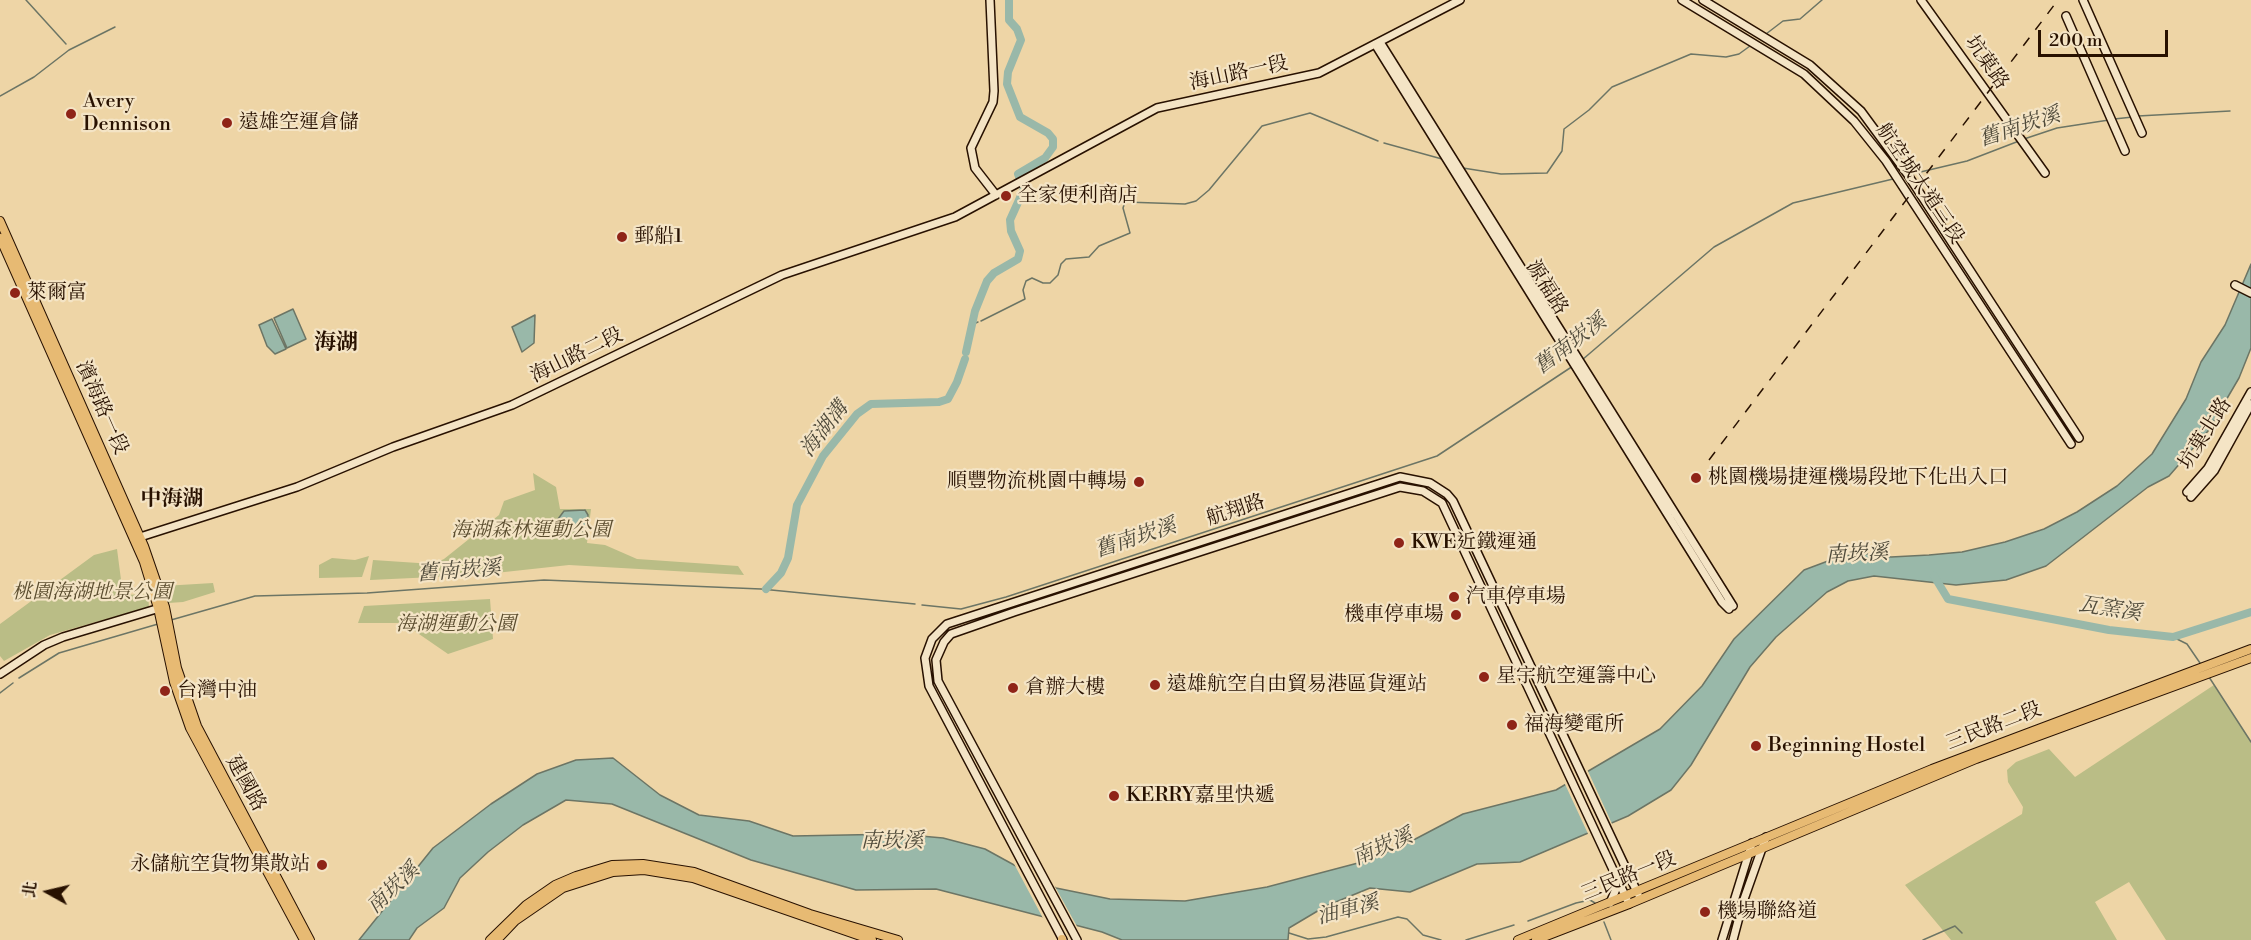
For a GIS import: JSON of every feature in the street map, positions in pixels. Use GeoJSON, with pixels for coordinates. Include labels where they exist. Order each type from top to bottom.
{"type":"FeatureCollection","features":[{"type":"Feature","properties":{"kind":"main road","name":"濱海路一段"},"geometry":{"type":"LineString","coordinates":[[0,221],[93,440]]}},
{"type":"Feature","properties":{"kind":"main road","name":"濱海路一段"},"geometry":{"type":"LineString","coordinates":[[0,238],[137,538],[162,610],[167,635]]}},
{"type":"Feature","properties":{"kind":"main road","name":"建國路"},"geometry":{"type":"LineString","coordinates":[[167,635],[178,693],[190,728],[304,940]]}},
{"type":"Feature","properties":{"kind":"main road","name":"建國路"},"geometry":{"type":"LineString","coordinates":[[167,635],[183,691],[200,734],[310,940]]}},
{"type":"Feature","properties":{"kind":"main road","name":"三民路二段"},"geometry":{"type":"LineString","coordinates":[[1752,843],[2047,724],[2251,649]]}},
{"type":"Feature","properties":{"kind":"main road","name":"三民路二段"},"geometry":{"type":"LineString","coordinates":[[1763,847],[1976,759],[2251,658]]}},
{"type":"Feature","properties":{"kind":"main road","name":"三民路一段"},"geometry":{"type":"LineString","coordinates":[[1639,896],[1752,843]]}},
{"type":"Feature","properties":{"kind":"main road","name":"三民路一段"},"geometry":{"type":"LineString","coordinates":[[1536,940],[1628,900],[1763,847]]}},
{"type":"Feature","properties":{"kind":"main road"},"geometry":{"type":"LineString","coordinates":[[490,940],[518,911],[555,885],[612,865],[643,864],[694,872],[810,914],[898,940]]}},
{"type":"Feature","properties":{"kind":"main road"},"geometry":{"type":"LineString","coordinates":[[497,940],[515,921],[563,888],[613,872],[644,870],[693,878],[872,940]]}},
{"type":"Feature","properties":{"kind":"main road","name":"三民路一段"},"geometry":{"type":"LineString","coordinates":[[1518,940],[1609,904],[1628,900]]}},
{"type":"Feature","properties":{"kind":"street"},"geometry":{"type":"LineString","coordinates":[[990,0],[993,102],[971,148],[975,168],[996,195]]}},
{"type":"Feature","properties":{"kind":"street","name":"海山路一段"},"geometry":{"type":"LineString","coordinates":[[1021,181],[1158,108],[1307,77],[1460,0]]}},
{"type":"Feature","properties":{"kind":"street","name":"航空城大道三段"},"geometry":{"type":"LineString","coordinates":[[1682,0],[1804,74],[1854,121],[1886,161],[2071,444]]}},
{"type":"Feature","properties":{"kind":"street","name":"航空城大道三段"},"geometry":{"type":"LineString","coordinates":[[1703,0],[1816,70],[1841,91],[1873,126],[1908,175],[2079,438]]}},
{"type":"Feature","properties":{"kind":"street","name":"坑菓路"},"geometry":{"type":"LineString","coordinates":[[1921,0],[2045,173]]}},
{"type":"Feature","properties":{"kind":"street"},"geometry":{"type":"LineString","coordinates":[[2083,0],[2142,134]]}},
{"type":"Feature","properties":{"kind":"street"},"geometry":{"type":"LineString","coordinates":[[2066,16],[2125,151]]}},
{"type":"Feature","properties":{"kind":"street","name":"源福路"},"geometry":{"type":"LineString","coordinates":[[1378,43],[1716,592],[1731,608]]}},
{"type":"Feature","properties":{"kind":"street","name":"海山路二段"},"geometry":{"type":"LineString","coordinates":[[137,538],[297,487],[393,447],[512,405],[782,276],[955,218],[1021,181]]}},
{"type":"Feature","properties":{"kind":"street"},"geometry":{"type":"LineString","coordinates":[[2237,286],[2251,293]]}},
{"type":"Feature","properties":{"kind":"street","name":"坑菓北路"},"geometry":{"type":"LineString","coordinates":[[2251,392],[2208,468],[2189,495],[2214,471],[2251,404]]}},
{"type":"Feature","properties":{"kind":"street","name":"航翔路"},"geometry":{"type":"LineString","coordinates":[[1061,938],[926,676],[927,649],[939,632],[955,621],[1400,477],[1430,483],[1448,494],[1453,501],[1639,896]]}},
{"type":"Feature","properties":{"kind":"street","name":"航翔路"},"geometry":{"type":"LineString","coordinates":[[1075,938],[938,681],[936,660],[938,650],[951,634],[1400,487],[1423,491],[1442,503],[1628,900]]}},
{"type":"Feature","properties":{"kind":"street"},"geometry":{"type":"LineString","coordinates":[[0,675],[30,653],[63,637],[162,610]]}},
{"type":"Feature","properties":{"kind":"street"},"geometry":{"type":"LineString","coordinates":[[1733,940],[1766,837]]}},
{"type":"Feature","properties":{"kind":"street"},"geometry":{"type":"LineString","coordinates":[[1722,940],[1752,843]]}},
{"type":"Feature","properties":{"kind":"street"},"geometry":{"type":"LineString","coordinates":[[1609,904],[1616,889],[1614,872]]}},
{"type":"Feature","properties":{"kind":"green space","name":"海湖森林運動公園"},"geometry":{"type":"Polygon","coordinates":[[[533,473],[556,487],[560,509],[591,509],[587,543],[605,545],[637,559],[738,566],[744,575],[569,565],[477,575],[370,580],[373,560],[433,564],[444,559],[499,515],[504,501],[535,490],[533,473]]]}},
{"type":"Feature","properties":{"kind":"green space","name":"桃園海湖地景公園"},"geometry":{"type":"Polygon","coordinates":[[[117,549],[123,595],[148,594],[149,607],[50,635],[4,661],[0,656],[0,624],[94,555],[117,549]]]}},
{"type":"Feature","properties":{"kind":"green space"},"geometry":{"type":"Polygon","coordinates":[[[369,556],[362,577],[319,578],[319,565],[332,558],[355,560],[369,556]]]}},
{"type":"Feature","properties":{"kind":"green space"},"geometry":{"type":"Polygon","coordinates":[[[213,583],[215,592],[183,602],[168,603],[163,586],[213,583]]]}},
{"type":"Feature","properties":{"kind":"green space","name":"海湖運動公園"},"geometry":{"type":"Polygon","coordinates":[[[490,599],[493,639],[448,654],[403,623],[358,623],[364,606],[490,599]]]}},
{"type":"Feature","properties":{"kind":"green space"},"geometry":{"type":"Polygon","coordinates":[[[2214,685],[2251,742],[2251,940],[2166,940],[2129,882],[2095,902],[2117,940],[1951,940],[1905,885],[2022,814],[2023,807],[2008,782],[2007,770],[2016,762],[2049,749],[2075,777],[2214,685]]]}},
{"type":"Feature","properties":{"kind":"water","name":"南崁溪"},"geometry":{"type":"Polygon","coordinates":[[[2251,264],[2251,348],[2239,378],[2208,431],[2169,476],[2148,487],[2046,566],[2006,580],[1956,585],[1874,576],[1848,581],[1827,592],[1776,637],[1750,667],[1691,765],[1671,790],[1628,816],[1520,862],[1477,864],[1410,892],[1370,888],[1326,906],[1289,928],[1288,940],[1122,940],[1102,932],[936,889],[856,890],[751,860],[612,804],[566,800],[523,825],[488,852],[460,878],[444,908],[417,928],[409,940],[359,940],[433,848],[491,804],[537,774],[576,760],[613,758],[660,795],[699,815],[749,821],[793,836],[898,834],[943,838],[985,849],[1056,888],[1110,899],[1185,901],[1267,887],[1358,863],[1402,846],[1463,814],[1556,790],[1660,729],[1702,686],[1734,639],[1804,570],[1836,558],[1859,553],[1891,557],[1929,555],[1962,552],[2005,542],[2044,529],[2077,512],[2117,486],[2152,454],[2186,399],[2201,362],[2225,325],[2251,264]]]}},
{"type":"Feature","properties":{"kind":"water"},"geometry":{"type":"Polygon","coordinates":[[[293,309],[306,339],[287,348],[274,318],[293,309]]]}},
{"type":"Feature","properties":{"kind":"water"},"geometry":{"type":"Polygon","coordinates":[[[535,315],[534,343],[522,352],[512,327],[535,315]]]}},
{"type":"Feature","properties":{"kind":"water"},"geometry":{"type":"Polygon","coordinates":[[[272,319],[286,349],[275,354],[267,346],[259,325],[272,319]]]}},
{"type":"Feature","properties":{"kind":"water"},"geometry":{"type":"Polygon","coordinates":[[[585,510],[588,515],[586,531],[574,531],[562,527],[558,519],[564,511],[585,510]]]}},
{"type":"Feature","properties":{"kind":"pier"},"geometry":{"type":"Polygon","coordinates":[[[1587,769],[1613,826],[1589,836],[1564,782],[1587,769]]]}},
{"type":"Feature","properties":{"kind":"pier"},"geometry":{"type":"Polygon","coordinates":[[[1012,860],[1053,883],[1079,930],[1045,922],[1012,860]]]}},
{"type":"Feature","properties":{"kind":"waterway"},"geometry":{"type":"LineString","coordinates":[[26,0],[66,44]]}},
{"type":"Feature","properties":{"kind":"waterway","name":"海湖溝"},"geometry":{"type":"LineString","coordinates":[[966,352],[975,311],[987,281],[994,273],[1018,259],[1020,251],[1011,231],[1010,220],[1024,189],[1018,174],[1045,158],[1053,147],[1053,139],[1048,133],[1020,117],[1007,84],[1008,72],[1021,40],[1017,29],[1009,20],[1009,0]]}},
{"type":"Feature","properties":{"kind":"waterway"},"geometry":{"type":"LineString","coordinates":[[1766,34],[1783,21],[1800,19],[1822,0]]}},
{"type":"Feature","properties":{"kind":"waterway"},"geometry":{"type":"LineString","coordinates":[[0,96],[34,77],[69,50],[115,27]]}},
{"type":"Feature","properties":{"kind":"waterway"},"geometry":{"type":"LineString","coordinates":[[1463,168],[1501,174],[1547,173],[1562,151],[1564,129],[1589,110],[1612,87],[1691,54],[1726,57],[1739,54],[1750,46]]}},
{"type":"Feature","properties":{"kind":"waterway","name":"舊南崁溪"},"geometry":{"type":"LineString","coordinates":[[2138,116],[2230,111]]}},
{"type":"Feature","properties":{"kind":"waterway"},"geometry":{"type":"LineString","coordinates":[[981,321],[1025,299],[1023,290],[1026,281],[1032,278],[1043,283],[1050,283],[1058,275],[1061,264],[1066,259],[1089,257],[1099,246],[1130,233],[1123,208],[1125,202],[1185,204],[1196,201],[1209,190],[1262,126],[1310,113],[1378,141]]}},
{"type":"Feature","properties":{"kind":"waterway","name":"舊南崁溪"},"geometry":{"type":"LineString","coordinates":[[2114,119],[2133,117]]}},
{"type":"Feature","properties":{"kind":"waterway","name":"舊南崁溪"},"geometry":{"type":"LineString","coordinates":[[2024,139],[2057,128],[2109,120]]}},
{"type":"Feature","properties":{"kind":"waterway","name":"舊南崁溪"},"geometry":{"type":"LineString","coordinates":[[1912,174],[1967,161],[2019,141]]}},
{"type":"Feature","properties":{"kind":"waterway"},"geometry":{"type":"LineString","coordinates":[[1384,143],[1442,159]]}},
{"type":"Feature","properties":{"kind":"waterway","name":"舊南崁溪"},"geometry":{"type":"LineString","coordinates":[[1582,360],[1714,247],[1793,203],[1893,179]]}},
{"type":"Feature","properties":{"kind":"waterway","name":"海湖溝"},"geometry":{"type":"LineString","coordinates":[[971,325],[978,322]]}},
{"type":"Feature","properties":{"kind":"waterway","name":"海湖溝"},"geometry":{"type":"LineString","coordinates":[[766,589],[781,573],[788,558],[797,505],[823,456],[857,414],[871,404],[939,402],[948,399],[965,359]]}},
{"type":"Feature","properties":{"kind":"waterway","name":"舊南崁溪"},"geometry":{"type":"LineString","coordinates":[[922,605],[961,609],[1006,597],[1437,456],[1573,366]]}},
{"type":"Feature","properties":{"kind":"waterway","name":"瓦窯溪"},"geometry":{"type":"LineString","coordinates":[[1934,576],[1948,599],[2109,630],[2173,637],[2251,612]]}},
{"type":"Feature","properties":{"kind":"waterway","name":"舊南崁溪"},"geometry":{"type":"LineString","coordinates":[[171,620],[255,596],[367,593],[544,580],[761,589],[915,604]]}},
{"type":"Feature","properties":{"kind":"waterway","name":"舊南崁溪"},"geometry":{"type":"LineString","coordinates":[[19,678],[59,653],[158,624]]}},
{"type":"Feature","properties":{"kind":"waterway","name":"瓦窯溪"},"geometry":{"type":"LineString","coordinates":[[2173,637],[2187,644],[2200,663]]}},
{"type":"Feature","properties":{"kind":"waterway","name":"瓦窯溪"},"geometry":{"type":"LineString","coordinates":[[2209,677],[2251,742]]}},
{"type":"Feature","properties":{"kind":"waterway","name":"舊南崁溪"},"geometry":{"type":"LineString","coordinates":[[0,693],[13,683]]}},
{"type":"Feature","properties":{"kind":"waterway","name":"油車溪"},"geometry":{"type":"LineString","coordinates":[[1528,921],[1576,903],[1590,900],[1595,903]]}},
{"type":"Feature","properties":{"kind":"waterway","name":"油車溪"},"geometry":{"type":"LineString","coordinates":[[1289,933],[1308,939],[1326,937],[1398,917],[1407,919],[1423,935],[1441,940]]}},
{"type":"Feature","properties":{"kind":"waterway","name":"油車溪"},"geometry":{"type":"LineString","coordinates":[[1604,922],[1611,940]]}},
{"type":"Feature","properties":{"kind":"waterway","name":"油車溪"},"geometry":{"type":"LineString","coordinates":[[1466,940],[1514,925]]}},
{"type":"Feature","properties":{"kind":"waterway","name":"油車溪"},"geometry":{"type":"LineString","coordinates":[[1923,940],[1955,926],[1962,933]]}},
{"type":"Feature","properties":{"kind":"railway"},"geometry":{"type":"LineString","coordinates":[[1709,460],[2058,0]]}},
{"type":"Feature","properties":{"kind":"place","name":"Avery Dennison"},"geometry":{"type":"Point","coordinates":[71,114]}},
{"type":"Feature","properties":{"kind":"place","name":"遠雄空運倉儲"},"geometry":{"type":"Point","coordinates":[227,123]}},
{"type":"Feature","properties":{"kind":"place","name":"全家便利商店"},"geometry":{"type":"Point","coordinates":[1006,196]}},
{"type":"Feature","properties":{"kind":"place","name":"郵船1"},"geometry":{"type":"Point","coordinates":[622,237]}},
{"type":"Feature","properties":{"kind":"place","name":"萊爾富"},"geometry":{"type":"Point","coordinates":[15,293]}},
{"type":"Feature","properties":{"kind":"place","name":"桃園機場捷運機場段地下化出入口"},"geometry":{"type":"Point","coordinates":[1696,478]}},
{"type":"Feature","properties":{"kind":"place","name":"順豐物流桃園中轉場"},"geometry":{"type":"Point","coordinates":[1139,482]}},
{"type":"Feature","properties":{"kind":"place","name":"KWE近鐵運通"},"geometry":{"type":"Point","coordinates":[1399,543]}},
{"type":"Feature","properties":{"kind":"place","name":"汽車停車場"},"geometry":{"type":"Point","coordinates":[1454,597]}},
{"type":"Feature","properties":{"kind":"place","name":"機車停車場"},"geometry":{"type":"Point","coordinates":[1456,615]}},
{"type":"Feature","properties":{"kind":"place","name":"星宇航空運籌中心"},"geometry":{"type":"Point","coordinates":[1484,677]}},
{"type":"Feature","properties":{"kind":"place","name":"遠雄航空自由貿易港區貨運站"},"geometry":{"type":"Point","coordinates":[1155,685]}},
{"type":"Feature","properties":{"kind":"place","name":"倉辦大樓"},"geometry":{"type":"Point","coordinates":[1013,688]}},
{"type":"Feature","properties":{"kind":"place","name":"台灣中油"},"geometry":{"type":"Point","coordinates":[165,691]}},
{"type":"Feature","properties":{"kind":"place","name":"福海變電所"},"geometry":{"type":"Point","coordinates":[1512,725]}},
{"type":"Feature","properties":{"kind":"place","name":"Beginning Hostel"},"geometry":{"type":"Point","coordinates":[1756,746]}},
{"type":"Feature","properties":{"kind":"place","name":"KERRY嘉里快遞"},"geometry":{"type":"Point","coordinates":[1114,796]}},
{"type":"Feature","properties":{"kind":"place","name":"永儲航空貨物集散站"},"geometry":{"type":"Point","coordinates":[322,865]}},
{"type":"Feature","properties":{"kind":"place","name":"機場聯絡道"},"geometry":{"type":"Point","coordinates":[1705,912]}},
{"type":"Feature","properties":{"kind":"district","name":"海湖"},"geometry":{"type":"Point","coordinates":[336,344]}},
{"type":"Feature","properties":{"kind":"district","name":"中海湖"},"geometry":{"type":"Point","coordinates":[172,500]}}]}
